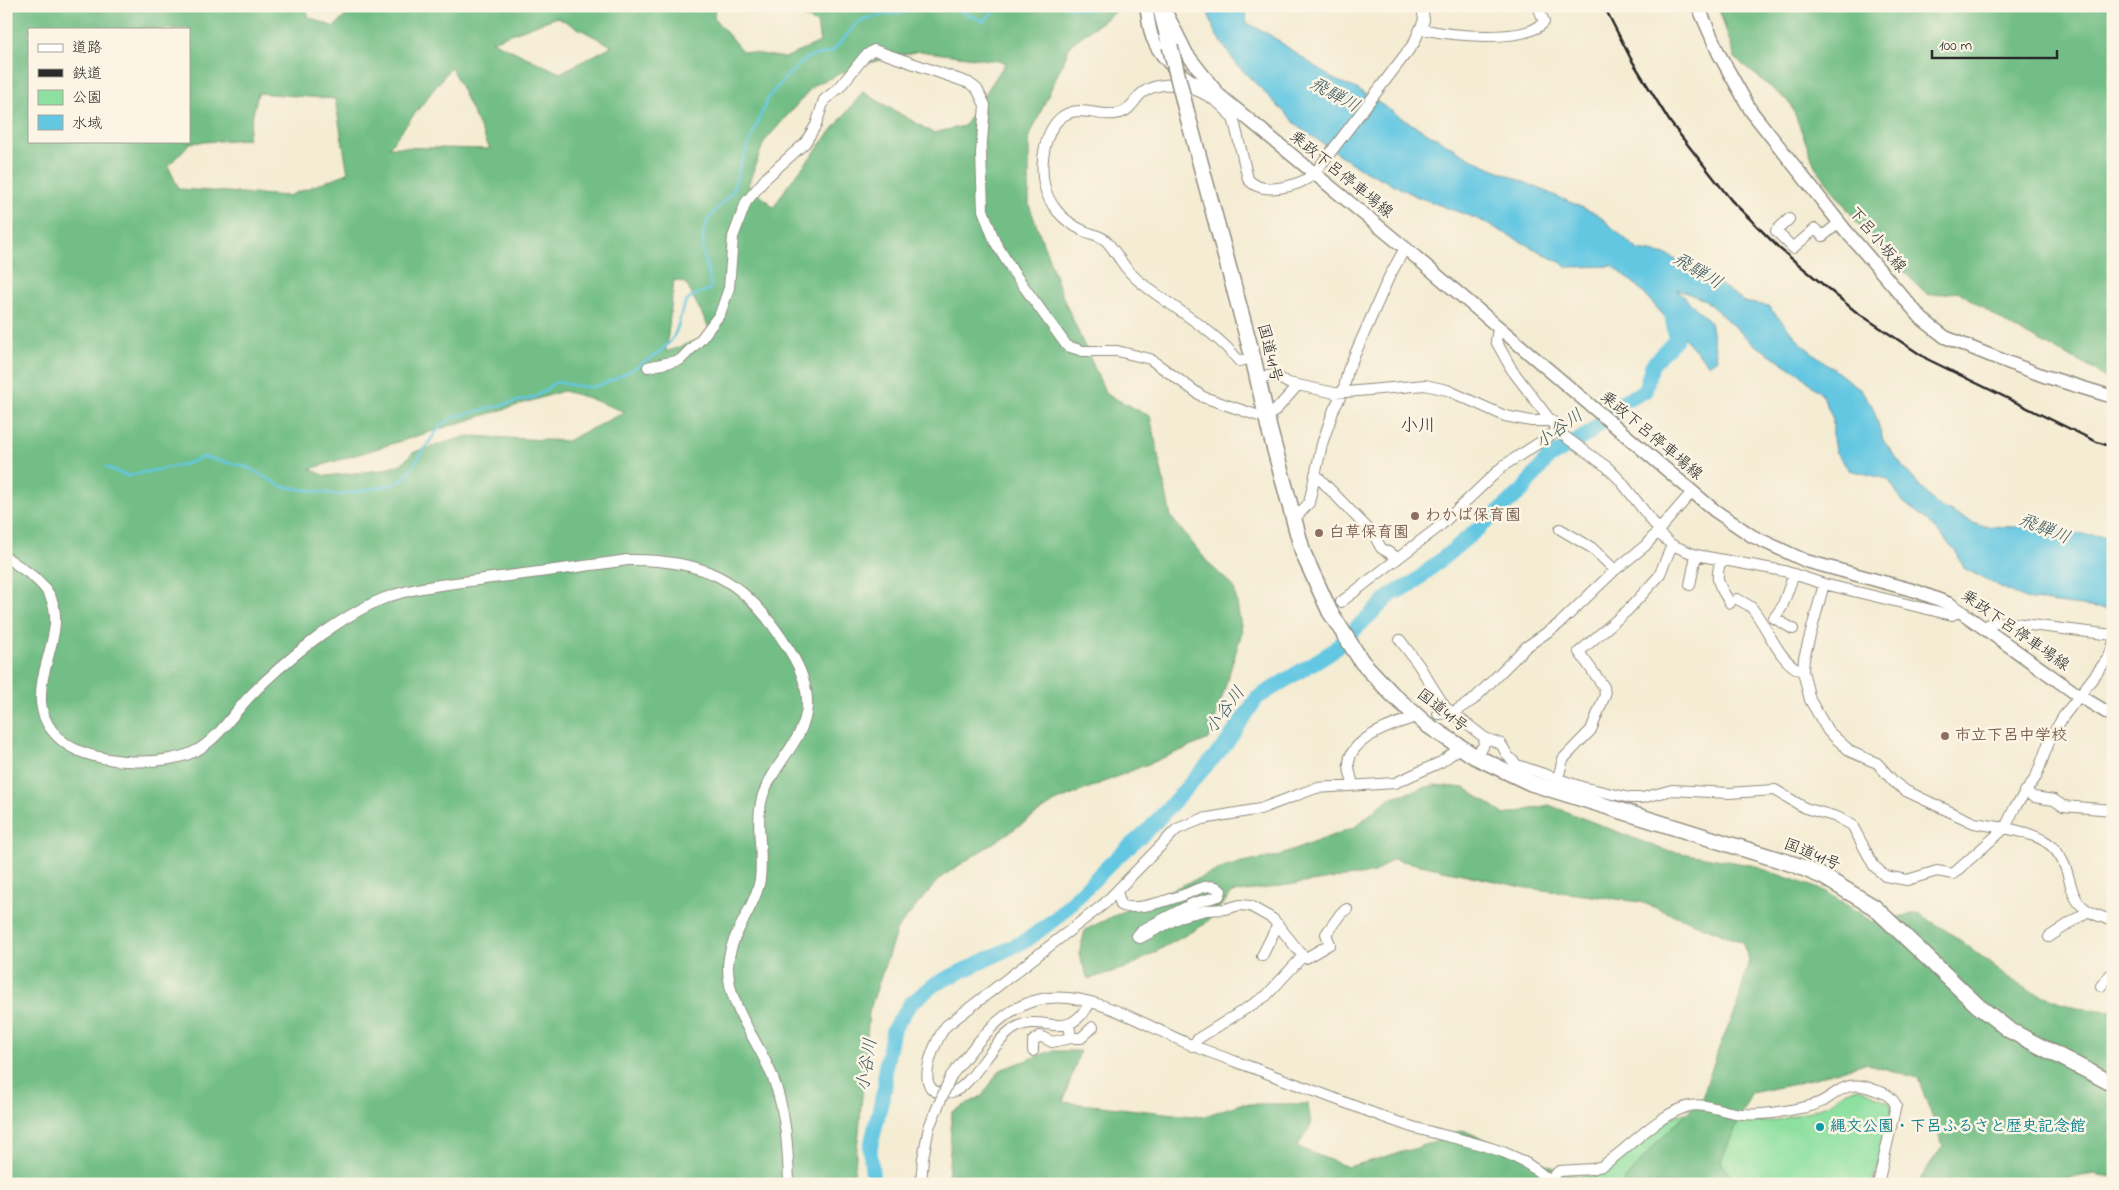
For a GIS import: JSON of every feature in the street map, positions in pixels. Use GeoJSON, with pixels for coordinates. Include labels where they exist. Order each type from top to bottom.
{"type":"FeatureCollection","features":[{"type":"Feature","properties":{"kind":"highway","name":"国道41号"},"geometry":{"type":"LineString","coordinates":[[1162,6],[1186,110],[1253,358],[1292,517],[1303,553],[1318,586],[1345,638],[1362,662],[1393,695],[1426,724],[1474,756],[1531,783],[1796,865],[1824,877],[1874,907],[1977,1005],[2009,1030],[2113,1084]]}},
{"type":"Feature","properties":{"kind":"main road"},"geometry":{"type":"LineString","coordinates":[[1146,6],[1152,36],[1169,64],[1205,90],[1219,95]]}},
{"type":"Feature","properties":{"kind":"main road"},"geometry":{"type":"LineString","coordinates":[[1162,6],[1187,54],[1219,95]]}},
{"type":"Feature","properties":{"kind":"main road","name":"下呂小坂線"},"geometry":{"type":"LineString","coordinates":[[1698,6],[1719,54],[1751,111],[1840,222],[1922,319],[1945,337],[2044,376],[2113,397]]}},
{"type":"Feature","properties":{"kind":"main road","name":"乗政下呂停車場線"},"geometry":{"type":"LineString","coordinates":[[1219,95],[1405,248],[1692,492],[1741,529],[1789,554],[1827,568],[1936,598],[1961,611],[2078,695],[2113,716]]}},
{"type":"Feature","properties":{"kind":"street"},"geometry":{"type":"LineString","coordinates":[[1253,358],[1239,360],[1194,319],[1144,285],[1122,263],[1104,239],[1082,231],[1056,211],[1048,200],[1044,183],[1042,157],[1047,140],[1055,125],[1068,113],[1079,111],[1109,114],[1122,113],[1143,93],[1156,87],[1176,84],[1195,89],[1230,114],[1234,121],[1248,179],[1253,186],[1265,189],[1303,181],[1314,174],[1414,43],[1422,29],[1424,20],[1422,6]]}},
{"type":"Feature","properties":{"kind":"street"},"geometry":{"type":"LineString","coordinates":[[1422,29],[1440,33],[1510,35],[1525,32],[1540,26],[1544,22],[1538,6]]}},
{"type":"Feature","properties":{"kind":"street"},"geometry":{"type":"LineString","coordinates":[[648,367],[680,360],[701,339],[720,314],[728,288],[733,237],[746,202],[767,177],[805,143],[816,125],[824,100],[838,88],[865,56],[874,50],[977,89],[985,105],[981,153],[983,210],[995,242],[1014,273],[1067,346],[1083,351],[1118,351],[1150,359],[1203,397],[1259,416]]}},
{"type":"Feature","properties":{"kind":"street"},"geometry":{"type":"LineString","coordinates":[[1789,219],[1776,231],[1793,248],[1816,229],[1823,236],[1840,222]]}},
{"type":"Feature","properties":{"kind":"street"},"geometry":{"type":"LineString","coordinates":[[1292,517],[1298,515],[1309,503],[1328,425],[1343,392],[1348,370],[1397,258],[1405,248]]}},
{"type":"Feature","properties":{"kind":"street"},"geometry":{"type":"LineString","coordinates":[[1498,328],[1496,341],[1507,362],[1557,428],[1620,480],[1658,531],[1672,545],[1696,555],[1794,574],[1824,584],[1952,616],[1961,611]]}},
{"type":"Feature","properties":{"kind":"street"},"geometry":{"type":"LineString","coordinates":[[1258,378],[1274,375],[1288,383],[1335,393],[1425,384],[1447,390],[1505,416],[1557,428]]}},
{"type":"Feature","properties":{"kind":"street"},"geometry":{"type":"LineString","coordinates":[[1274,412],[1298,385]]}},
{"type":"Feature","properties":{"kind":"street"},"geometry":{"type":"LineString","coordinates":[[1341,602],[1440,526],[1502,466],[1557,428]]}},
{"type":"Feature","properties":{"kind":"street"},"geometry":{"type":"LineString","coordinates":[[1315,474],[1374,534],[1381,548],[1398,558]]}},
{"type":"Feature","properties":{"kind":"street"},"geometry":{"type":"LineString","coordinates":[[1438,714],[1452,713],[1473,700],[1526,647],[1559,624],[1615,570],[1644,546],[1692,492]]}},
{"type":"Feature","properties":{"kind":"street"},"geometry":{"type":"LineString","coordinates":[[1560,529],[1592,548],[1615,570]]}},
{"type":"Feature","properties":{"kind":"street"},"geometry":{"type":"LineString","coordinates":[[1558,778],[1563,759],[1591,730],[1605,695],[1604,687],[1579,652],[1628,610],[1659,576],[1672,545]]}},
{"type":"Feature","properties":{"kind":"street"},"geometry":{"type":"LineString","coordinates":[[1690,585],[1696,555]]}},
{"type":"Feature","properties":{"kind":"street"},"geometry":{"type":"LineString","coordinates":[[6,557],[29,574],[50,595],[54,607],[54,630],[41,683],[42,705],[49,727],[63,742],[86,754],[106,759],[147,761],[178,758],[200,749],[261,684],[318,638],[362,608],[403,592],[627,560],[650,560],[690,565],[709,571],[736,586],[772,622],[796,660],[803,675],[807,706],[799,733],[769,781],[763,795],[758,824],[760,879],[751,906],[734,941],[728,969],[734,997],[763,1054],[781,1102],[788,1154],[789,1184]]}},
{"type":"Feature","properties":{"kind":"street"},"geometry":{"type":"LineString","coordinates":[[1722,560],[1717,582],[1734,601],[1750,607],[1778,648],[1797,669],[1803,671]]}},
{"type":"Feature","properties":{"kind":"street"},"geometry":{"type":"LineString","coordinates":[[1793,629],[1774,618],[1782,607],[1794,574]]}},
{"type":"Feature","properties":{"kind":"street"},"geometry":{"type":"LineString","coordinates":[[1824,584],[1804,658],[1803,671],[1806,687],[1815,713],[1828,731],[1851,752],[1877,764],[1894,782],[1906,791],[1974,823],[2031,834],[2054,846],[2066,868],[2077,900],[2088,910],[2113,921]]}},
{"type":"Feature","properties":{"kind":"street"},"geometry":{"type":"LineString","coordinates":[[1985,628],[1989,624],[2006,622],[2113,635]]}},
{"type":"Feature","properties":{"kind":"street"},"geometry":{"type":"LineString","coordinates":[[1400,640],[1452,713],[1478,730],[1485,738],[1501,744],[1508,756],[1517,765],[1630,798],[1642,798],[1672,790],[1729,793],[1774,790],[1805,808],[1837,817],[1852,825],[1879,872],[1898,880],[1917,879],[1937,871],[1953,874],[2006,828],[2024,792],[2036,777],[2050,738],[2078,695],[2109,657],[2113,644]]}},
{"type":"Feature","properties":{"kind":"street"},"geometry":{"type":"LineString","coordinates":[[1353,785],[1349,764],[1350,756],[1356,748],[1387,726],[1410,719]]}},
{"type":"Feature","properties":{"kind":"street"},"geometry":{"type":"LineString","coordinates":[[1474,756],[1483,747],[1485,738]]}},
{"type":"Feature","properties":{"kind":"street"},"geometry":{"type":"LineString","coordinates":[[1090,1003],[1076,1021],[1069,1024],[1037,1023],[1014,1028],[1002,1037],[962,1088],[952,1092],[936,1091],[931,1087],[927,1079],[932,1052],[946,1026],[1104,904],[1177,829],[1190,823],[1260,809],[1316,788],[1395,784],[1441,762],[1460,748]]}},
{"type":"Feature","properties":{"kind":"street"},"geometry":{"type":"LineString","coordinates":[[2024,792],[2034,797],[2054,800],[2063,806],[2113,810]]}},
{"type":"Feature","properties":{"kind":"street"},"geometry":{"type":"LineString","coordinates":[[1117,891],[1121,905],[1134,907],[1186,894],[1202,887],[1212,886],[1221,891],[1219,896],[1194,903],[1142,930],[1137,936],[1140,938],[1182,916],[1240,905],[1257,909],[1278,924],[1306,958],[1330,944],[1326,934],[1341,913],[1347,909]]}},
{"type":"Feature","properties":{"kind":"street"},"geometry":{"type":"LineString","coordinates":[[2049,937],[2088,910]]}},
{"type":"Feature","properties":{"kind":"street"},"geometry":{"type":"LineString","coordinates":[[1262,956],[1278,924]]}},
{"type":"Feature","properties":{"kind":"street"},"geometry":{"type":"LineString","coordinates":[[1192,1046],[1199,1038],[1266,996],[1303,956]]}},
{"type":"Feature","properties":{"kind":"street"},"geometry":{"type":"LineString","coordinates":[[2101,986],[2110,975],[2113,977]]}},
{"type":"Feature","properties":{"kind":"street"},"geometry":{"type":"LineString","coordinates":[[921,1184],[923,1158],[929,1127],[951,1076],[998,1020],[1021,1005],[1049,998],[1080,1000],[1108,1007],[1192,1046],[1407,1125],[1494,1149],[1523,1162],[1550,1182],[1559,1171],[1592,1169],[1602,1166],[1655,1124],[1688,1106],[1700,1106],[1740,1114],[1780,1111],[1821,1103],[1842,1088],[1856,1084],[1888,1095],[1896,1104],[1878,1184]]}},
{"type":"Feature","properties":{"kind":"street"},"geometry":{"type":"LineString","coordinates":[[1069,1024],[1071,1038]]}},
{"type":"Feature","properties":{"kind":"street"},"geometry":{"type":"LineString","coordinates":[[1033,1051],[1033,1041],[1040,1036],[1052,1042],[1081,1038],[1093,1027]]}},
{"type":"Feature","properties":{"kind":"green space"},"geometry":{"type":"Polygon","coordinates":[[[6,6],[305,6],[309,17],[334,27],[356,6],[715,6],[714,18],[742,51],[785,58],[820,42],[817,23],[789,10],[759,6],[1123,6],[1071,44],[1029,138],[1029,205],[1064,300],[1106,394],[1150,416],[1171,517],[1210,565],[1234,587],[1242,632],[1209,739],[1055,802],[940,878],[897,929],[869,1012],[853,1181],[845,1184],[6,1184],[6,6]],[[557,17],[492,41],[560,73],[612,46],[557,17]],[[919,51],[863,64],[814,85],[764,142],[748,185],[774,207],[788,185],[863,92],[933,133],[964,126],[1006,62],[919,51]],[[451,67],[389,147],[490,149],[451,67]],[[258,93],[247,139],[190,143],[168,166],[179,189],[288,196],[348,173],[335,99],[258,93]],[[674,280],[666,352],[712,334],[686,283],[674,280]],[[563,391],[310,469],[326,476],[382,470],[401,464],[414,452],[468,436],[567,441],[625,412],[586,397],[563,391]]]}},
{"type":"Feature","properties":{"kind":"green space"},"geometry":{"type":"Polygon","coordinates":[[[1718,6],[2113,6],[2113,386],[2095,370],[2012,327],[1959,292],[1928,295],[1869,238],[1815,166],[1791,104],[1735,58],[1718,6]]]}},
{"type":"Feature","properties":{"kind":"green space"},"geometry":{"type":"Polygon","coordinates":[[[1434,785],[1465,788],[1505,815],[1549,805],[1664,850],[1751,865],[1825,891],[1873,922],[1918,913],[1953,935],[2022,987],[2075,1008],[2113,1011],[2113,1177],[2094,1174],[2031,1184],[1917,1184],[1943,1146],[1918,1078],[1865,1063],[1795,1084],[1751,1093],[1721,1161],[1736,1184],[1621,1184],[1662,1137],[1702,1098],[1720,1045],[1736,1010],[1749,960],[1742,942],[1641,902],[1527,888],[1393,859],[1374,873],[1232,893],[1205,924],[1129,967],[1088,979],[1079,954],[1085,930],[1140,903],[1228,866],[1278,856],[1355,827],[1389,798],[1434,785]]]}},
{"type":"Feature","properties":{"kind":"green space"},"geometry":{"type":"Polygon","coordinates":[[[1051,1051],[1080,1051],[1063,1102],[1202,1117],[1240,1104],[1308,1104],[1311,1125],[1297,1147],[1348,1167],[1417,1148],[1462,1130],[1586,1181],[1587,1184],[948,1184],[952,1112],[982,1096],[1000,1070],[1051,1051]]]}},
{"type":"Feature","properties":{"kind":"green space"},"geometry":{"type":"Polygon","coordinates":[[[1859,1088],[1889,1102],[1893,1109],[1872,1184],[1559,1184],[1562,1174],[1589,1176],[1601,1173],[1611,1167],[1660,1125],[1681,1114],[1700,1113],[1748,1121],[1771,1121],[1818,1108],[1830,1103],[1845,1092],[1859,1088]]]}},
{"type":"Feature","properties":{"kind":"water","name":"飛騨川"},"geometry":{"type":"Polygon","coordinates":[[[1211,6],[1244,6],[1247,23],[1270,35],[1333,79],[1359,90],[1405,120],[1476,161],[1597,214],[1638,250],[1667,255],[1711,278],[1745,302],[1768,306],[1804,346],[1862,391],[1873,407],[1883,440],[1903,467],[1937,505],[1980,526],[2016,527],[2035,524],[2081,534],[2113,537],[2113,610],[2025,599],[1965,569],[1956,552],[1928,521],[1903,502],[1888,479],[1849,470],[1835,451],[1833,419],[1823,396],[1800,374],[1751,342],[1705,300],[1676,289],[1710,322],[1717,359],[1709,365],[1636,285],[1613,266],[1569,267],[1480,220],[1418,197],[1356,166],[1300,128],[1237,65],[1215,33],[1209,15],[1211,6]]]}},
{"type":"Feature","properties":{"kind":"waterway"},"geometry":{"type":"LineString","coordinates":[[899,6],[907,10]]}},
{"type":"Feature","properties":{"kind":"waterway"},"geometry":{"type":"LineString","coordinates":[[106,467],[127,476],[186,464],[203,457],[247,467],[281,486],[339,495],[391,485],[404,479],[441,425],[454,417],[535,397],[556,382],[590,387],[598,385],[647,361],[672,339],[685,304],[697,294],[709,290],[711,285],[703,251],[703,235],[708,219],[733,191],[739,168],[768,98],[787,76],[808,57],[832,52],[858,22],[867,18],[938,6]]}},
{"type":"Feature","properties":{"kind":"waterway"},"geometry":{"type":"LineString","coordinates":[[946,6],[984,21],[994,11],[1004,6]]}},
{"type":"Feature","properties":{"kind":"waterway"},"geometry":{"type":"LineString","coordinates":[[1064,6],[1084,10],[1126,6]]}},
{"type":"Feature","properties":{"kind":"waterway","name":"小谷川"},"geometry":{"type":"LineString","coordinates":[[873,1184],[870,1149],[885,1086],[885,1070],[893,1030],[910,1004],[935,984],[1027,940],[1056,918],[1114,860],[1151,827],[1226,744],[1257,698],[1331,652],[1392,594],[1412,584],[1523,490],[1547,459],[1590,433],[1623,401],[1645,391],[1652,365],[1676,339],[1671,310]]}},
{"type":"Feature","properties":{"kind":"waterway"},"geometry":{"type":"LineString","coordinates":[[2090,1184],[2113,1180]]}},
{"type":"Feature","properties":{"kind":"railway"},"geometry":{"type":"LineString","coordinates":[[1604,6],[1631,59],[1670,122],[1731,200],[1780,249],[1855,311],[1927,359],[2097,442],[2113,447]]}},
{"type":"Feature","properties":{"kind":"place","name":"わかば保育園"},"geometry":{"type":"Point","coordinates":[1415,516]}},
{"type":"Feature","properties":{"kind":"place","name":"白草保育園"},"geometry":{"type":"Point","coordinates":[1319,533]}},
{"type":"Feature","properties":{"kind":"place","name":"市立下呂中学校"},"geometry":{"type":"Point","coordinates":[1945,736]}},
{"type":"Feature","properties":{"kind":"place","name":"縄文公園・下呂ふるさと歴史記念館"},"geometry":{"type":"Point","coordinates":[1820,1127]}},
{"type":"Feature","properties":{"kind":"district","name":"小川"},"geometry":{"type":"Point","coordinates":[1418,427]}}]}
